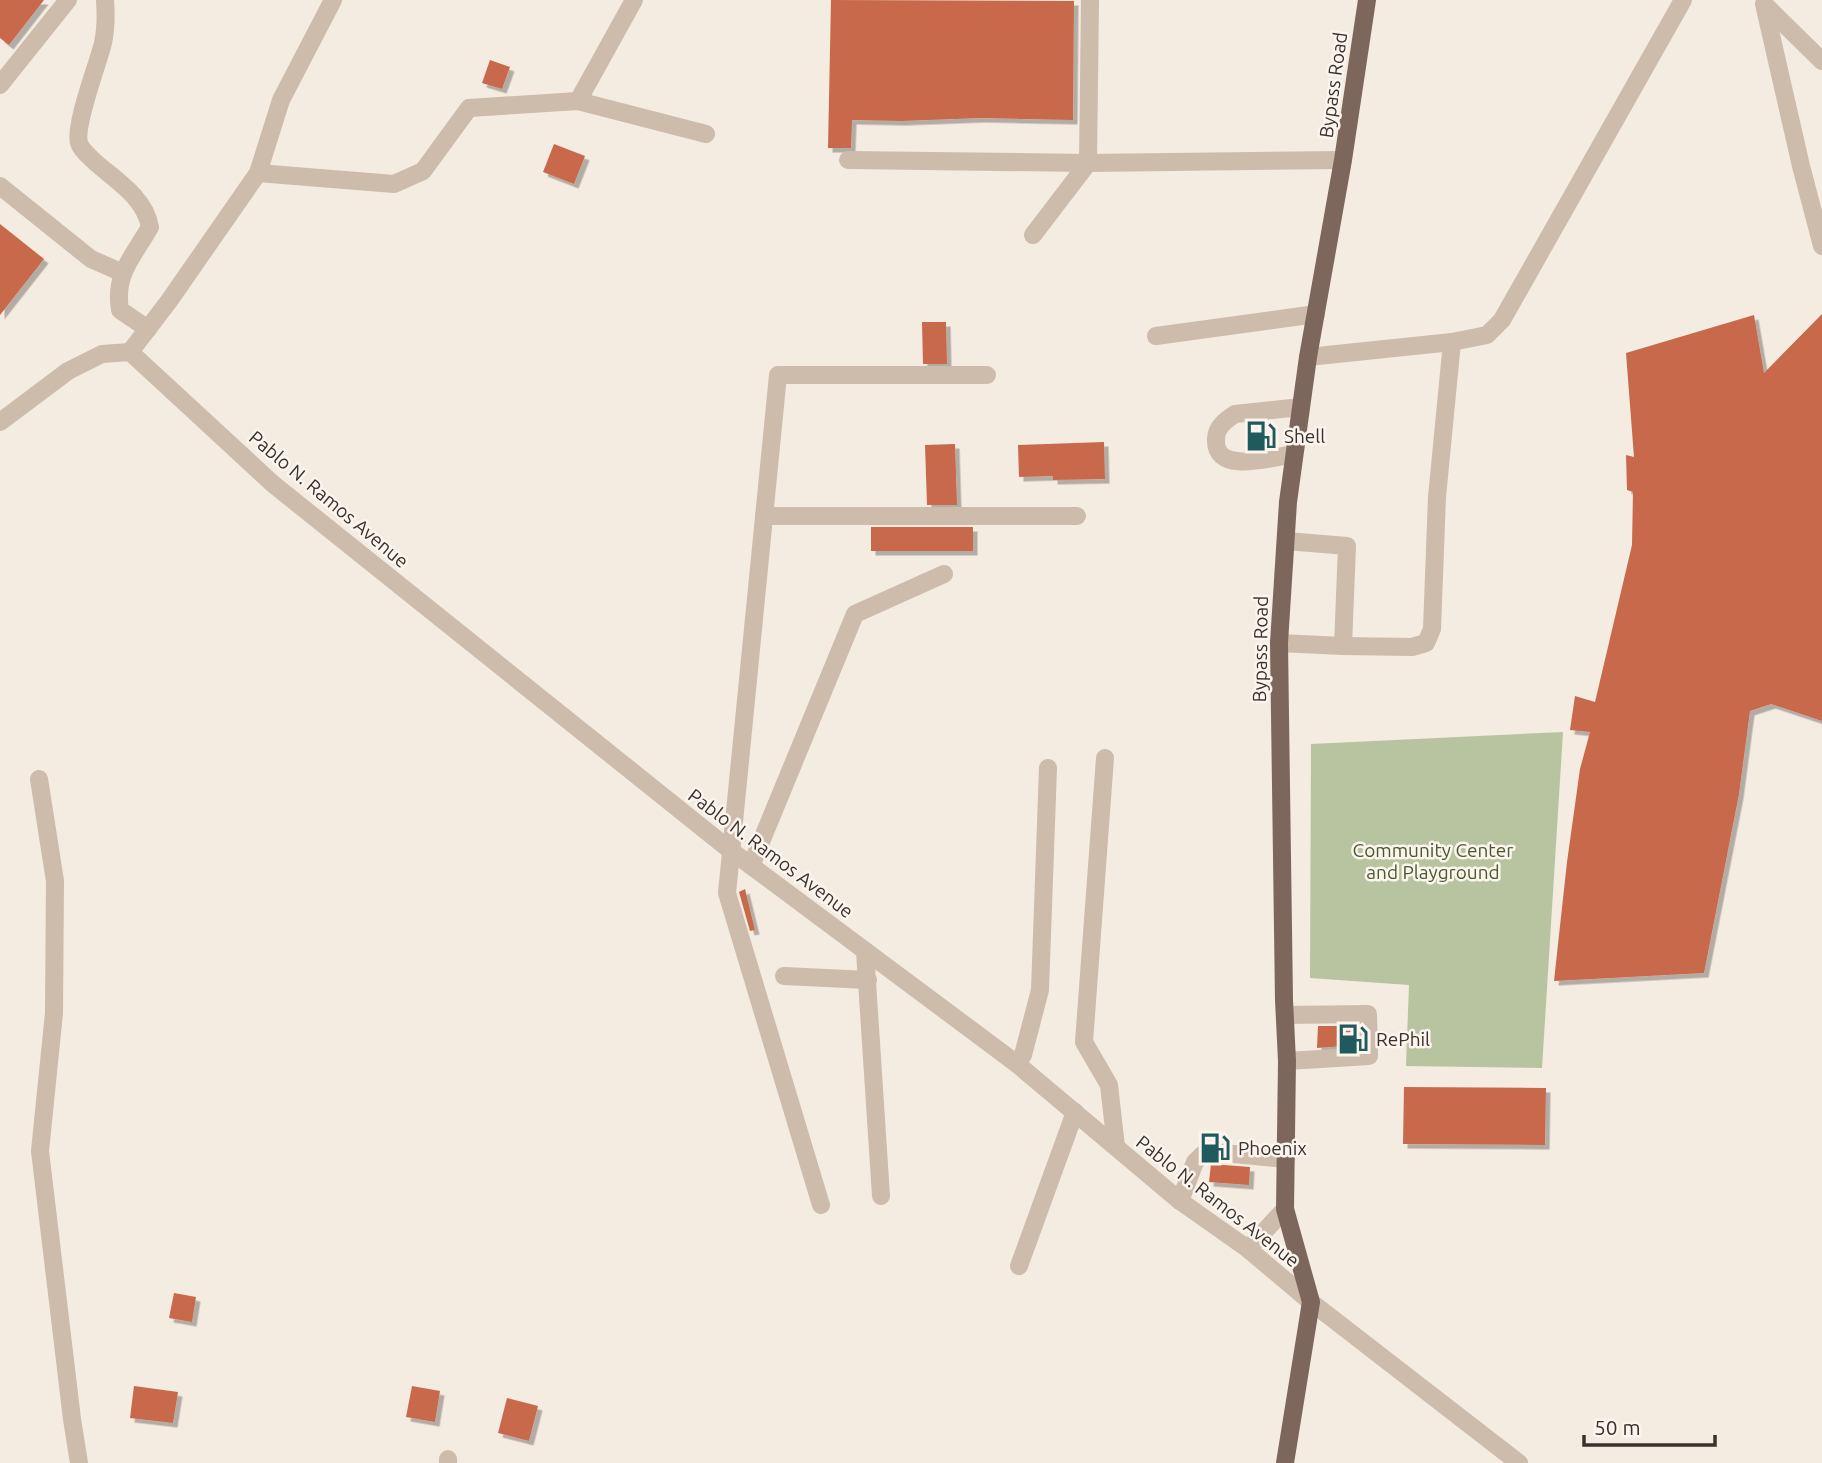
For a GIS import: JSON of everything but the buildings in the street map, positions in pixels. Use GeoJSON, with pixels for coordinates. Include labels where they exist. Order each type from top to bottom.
{"type":"FeatureCollection","features":[{"type":"Feature","properties":{"kind":"main road","name":"Bypass Road"},"geometry":{"type":"LineString","coordinates":[[1311,1302],[1285,1209],[1287,1061],[1279,643],[1288,502],[1294,454],[1367,0]]}},
{"type":"Feature","properties":{"kind":"main road"},"geometry":{"type":"LineString","coordinates":[[1285,1463],[1311,1302]]}},
{"type":"Feature","properties":{"kind":"street"},"geometry":{"type":"LineString","coordinates":[[0,85],[68,0]]}},
{"type":"Feature","properties":{"kind":"street"},"geometry":{"type":"LineString","coordinates":[[105,0],[103,41],[85,102],[78,134],[79,144],[88,156],[139,200],[148,215],[150,227],[118,286],[120,310],[148,329]]}},
{"type":"Feature","properties":{"kind":"street"},"geometry":{"type":"LineString","coordinates":[[0,422],[68,371],[102,354],[130,352],[258,173],[281,100],[333,0]]}},
{"type":"Feature","properties":{"kind":"street"},"geometry":{"type":"LineString","coordinates":[[578,101],[634,0]]}},
{"type":"Feature","properties":{"kind":"street"},"geometry":{"type":"LineString","coordinates":[[1033,235],[1088,163],[1090,0]]}},
{"type":"Feature","properties":{"kind":"street"},"geometry":{"type":"LineString","coordinates":[[1308,357],[1452,342],[1487,335],[1502,320],[1684,0]]}},
{"type":"Feature","properties":{"kind":"street"},"geometry":{"type":"LineString","coordinates":[[1764,2],[1822,61]]}},
{"type":"Feature","properties":{"kind":"street"},"geometry":{"type":"LineString","coordinates":[[1764,2],[1822,246]]}},
{"type":"Feature","properties":{"kind":"street"},"geometry":{"type":"LineString","coordinates":[[258,173],[394,184],[411,179],[423,172],[469,108],[578,101],[706,134]]}},
{"type":"Feature","properties":{"kind":"street"},"geometry":{"type":"LineString","coordinates":[[848,160],[1088,163],[1343,160]]}},
{"type":"Feature","properties":{"kind":"street"},"geometry":{"type":"LineString","coordinates":[[0,186],[91,259],[123,273]]}},
{"type":"Feature","properties":{"kind":"street"},"geometry":{"type":"LineString","coordinates":[[1156,336],[1316,314]]}},
{"type":"Feature","properties":{"kind":"street"},"geometry":{"type":"LineString","coordinates":[[1279,643],[1412,647],[1426,642],[1432,629],[1437,497],[1452,342]]}},
{"type":"Feature","properties":{"kind":"street","name":"Pablo N. Ramos Avenue"},"geometry":{"type":"LineString","coordinates":[[130,352],[273,484],[730,850],[1017,1064],[1180,1201],[1248,1249],[1311,1302],[1518,1463]]}},
{"type":"Feature","properties":{"kind":"street"},"geometry":{"type":"LineString","coordinates":[[821,1205],[727,893],[778,375],[987,375]]}},
{"type":"Feature","properties":{"kind":"street"},"geometry":{"type":"LineString","coordinates":[[1294,454],[1232,461],[1223,458],[1215,447],[1216,433],[1226,420],[1236,414],[1301,407]]}},
{"type":"Feature","properties":{"kind":"street"},"geometry":{"type":"LineString","coordinates":[[764,516],[1077,516]]}},
{"type":"Feature","properties":{"kind":"street"},"geometry":{"type":"LineString","coordinates":[[1286,541],[1347,546],[1343,646]]}},
{"type":"Feature","properties":{"kind":"street"},"geometry":{"type":"LineString","coordinates":[[751,866],[855,614],[944,574]]}},
{"type":"Feature","properties":{"kind":"street"},"geometry":{"type":"LineString","coordinates":[[1105,758],[1084,1042],[1109,1084],[1116,1147]]}},
{"type":"Feature","properties":{"kind":"street"},"geometry":{"type":"LineString","coordinates":[[1017,1064],[1023,1055],[1040,990],[1048,768]]}},
{"type":"Feature","properties":{"kind":"street"},"geometry":{"type":"LineString","coordinates":[[39,779],[55,881],[54,1013],[40,1151],[79,1463]]}},
{"type":"Feature","properties":{"kind":"street"},"geometry":{"type":"LineString","coordinates":[[865,951],[881,1196]]}},
{"type":"Feature","properties":{"kind":"street"},"geometry":{"type":"LineString","coordinates":[[784,976],[868,979]]}},
{"type":"Feature","properties":{"kind":"street"},"geometry":{"type":"LineString","coordinates":[[1285,1015],[1368,1014],[1369,1056],[1287,1061]]}},
{"type":"Feature","properties":{"kind":"street"},"geometry":{"type":"LineString","coordinates":[[1018,1266],[1075,1112]]}},
{"type":"Feature","properties":{"kind":"street"},"geometry":{"type":"LineString","coordinates":[[1180,1201],[1195,1162],[1202,1155],[1213,1152],[1286,1158]]}},
{"type":"Feature","properties":{"kind":"street"},"geometry":{"type":"LineString","coordinates":[[1248,1249],[1285,1209]]}},
{"type":"Feature","properties":{"kind":"green space","name":"Community Center and Playground"},"geometry":{"type":"Polygon","coordinates":[[[1563,732],[1542,1068],[1406,1066],[1409,985],[1310,978],[1311,744],[1563,732]]]}},
{"type":"Feature","properties":{"kind":"place","name":"Shell"},"geometry":{"type":"Point","coordinates":[1261,436]}},
{"type":"Feature","properties":{"kind":"place","name":"RePhil"},"geometry":{"type":"Point","coordinates":[1353,1039]}},
{"type":"Feature","properties":{"kind":"place","name":"Phoenix"},"geometry":{"type":"Point","coordinates":[1215,1148]}}]}
